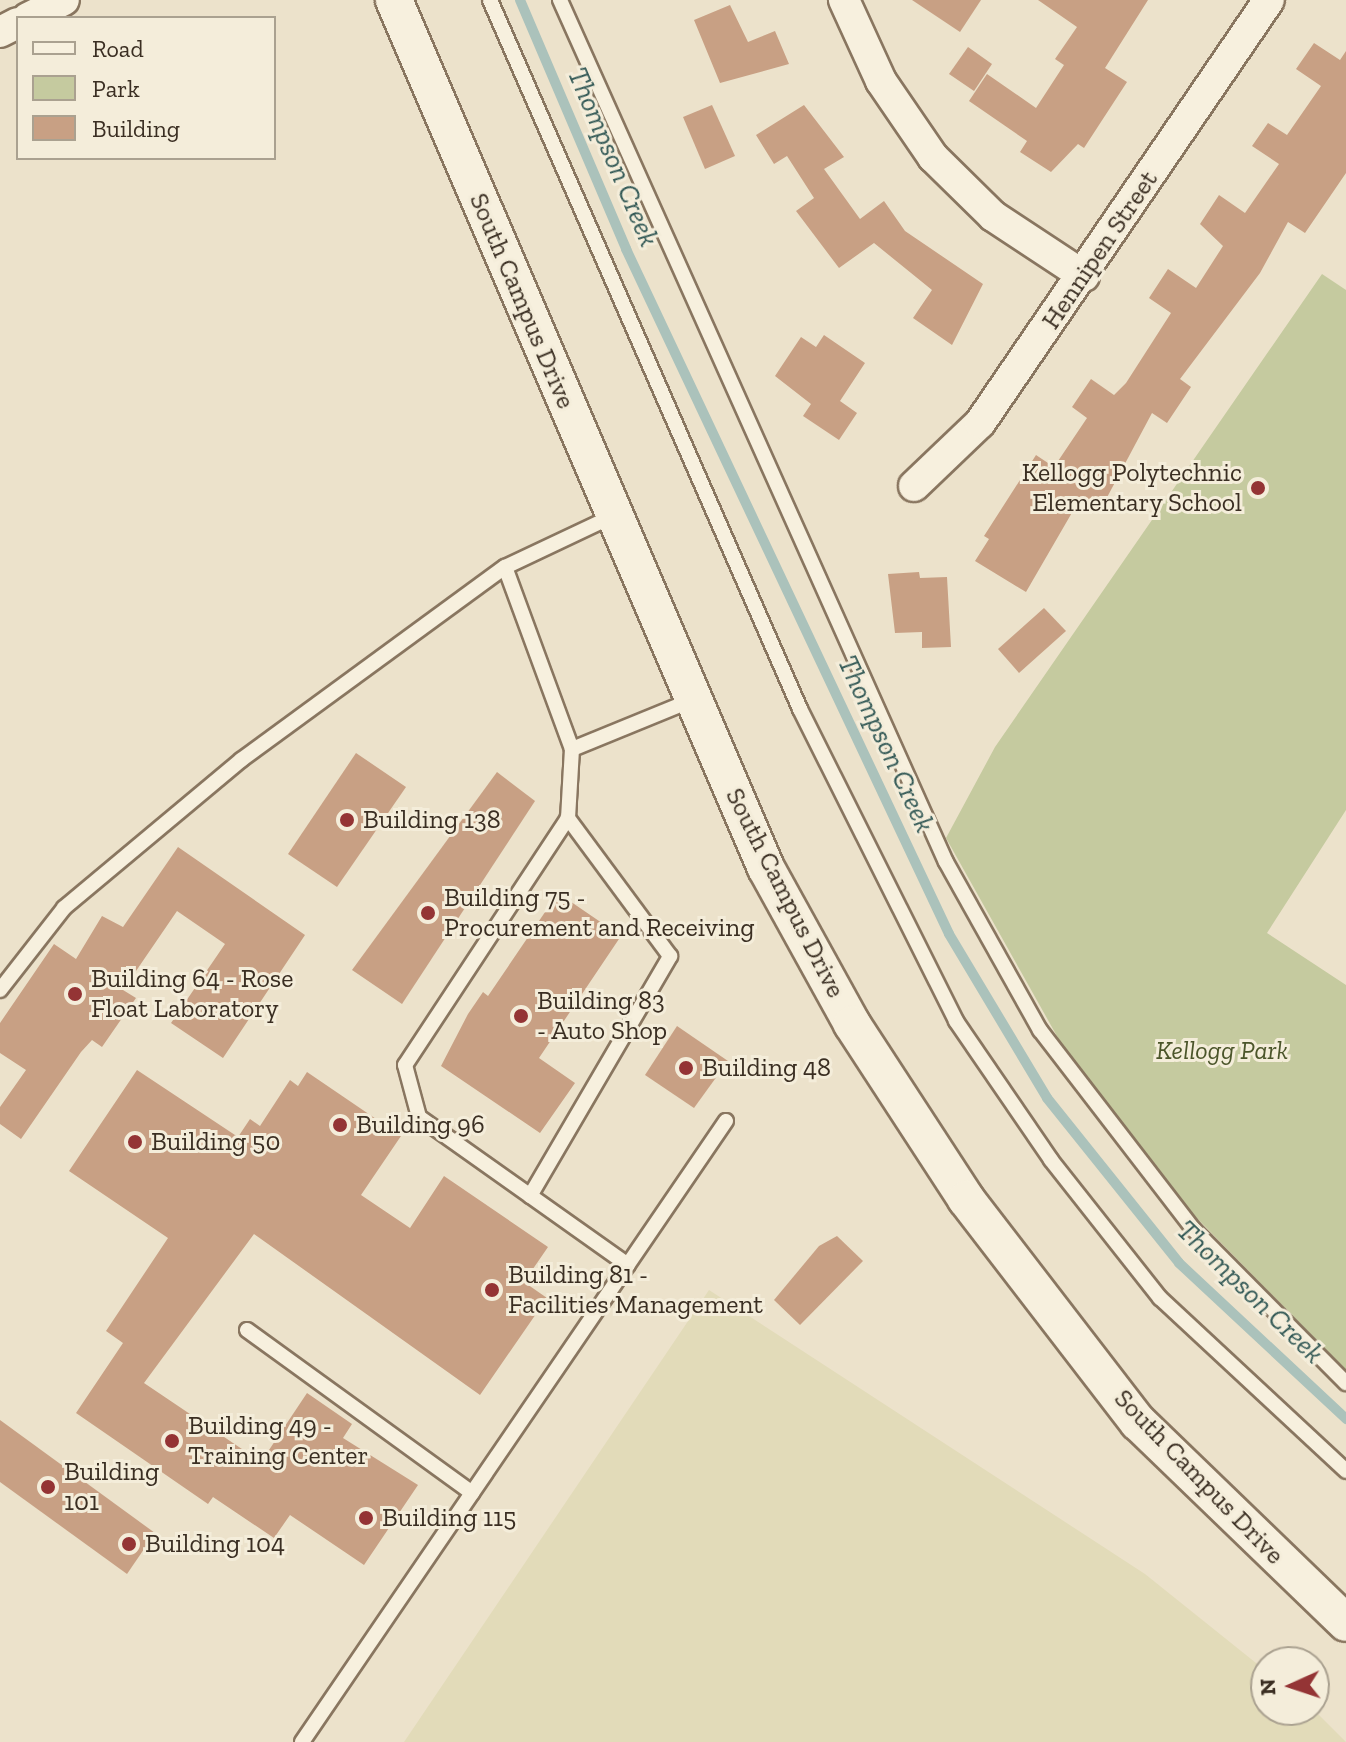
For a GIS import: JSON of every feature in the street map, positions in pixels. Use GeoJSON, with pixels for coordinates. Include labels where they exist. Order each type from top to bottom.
{"type":"FeatureCollection","features":[{"type":"Feature","properties":{"kind":"street"},"geometry":{"type":"LineString","coordinates":[[32,16],[64,0]]}},
{"type":"Feature","properties":{"kind":"street","name":"South Campus Drive"},"geometry":{"type":"LineString","coordinates":[[394,0],[692,700],[773,881],[852,1024],[966,1199],[1138,1422],[1346,1623]]}},
{"type":"Feature","properties":{"kind":"street"},"geometry":{"type":"LineString","coordinates":[[844,0],[881,81],[933,157],[993,216],[1084,276]]}},
{"type":"Feature","properties":{"kind":"street","name":"Hennipen Street"},"geometry":{"type":"LineString","coordinates":[[914,486],[980,423],[1084,276],[1269,0]]}},
{"type":"Feature","properties":{"kind":"lane"},"geometry":{"type":"LineString","coordinates":[[490,0],[800,709],[956,1021],[1051,1160],[1160,1298],[1346,1471]]}},
{"type":"Feature","properties":{"kind":"lane"},"geometry":{"type":"LineString","coordinates":[[560,0],[946,862],[1040,1030],[1194,1230],[1346,1383]]}},
{"type":"Feature","properties":{"kind":"lane"},"geometry":{"type":"LineString","coordinates":[[0,990],[64,908],[241,760],[505,567],[613,516]]}},
{"type":"Feature","properties":{"kind":"lane"},"geometry":{"type":"LineString","coordinates":[[505,567],[572,749],[568,818],[405,1065],[419,1117],[628,1265]]}},
{"type":"Feature","properties":{"kind":"lane"},"geometry":{"type":"LineString","coordinates":[[572,749],[692,700]]}},
{"type":"Feature","properties":{"kind":"lane"},"geometry":{"type":"LineString","coordinates":[[530,1196],[670,956],[568,818]]}},
{"type":"Feature","properties":{"kind":"lane"},"geometry":{"type":"LineString","coordinates":[[302,1742],[726,1121]]}},
{"type":"Feature","properties":{"kind":"lane"},"geometry":{"type":"LineString","coordinates":[[247,1330],[472,1493]]}},
{"type":"Feature","properties":{"kind":"shaded area"},"geometry":{"type":"Polygon","coordinates":[[[709,1290],[1145,1574],[1250,1658],[1250,1726],[1330,1726],[1346,1742],[404,1742],[709,1290]]]}},
{"type":"Feature","properties":{"kind":"green space","name":"Kellogg Park"},"geometry":{"type":"Polygon","coordinates":[[[1322,274],[1346,290],[1346,810],[1267,933],[1346,985],[1346,1370],[1181,1202],[1067,1054],[946,838],[995,747],[1322,274]]]}},
{"type":"Feature","properties":{"kind":"building"},"geometry":{"type":"Polygon","coordinates":[[[912,0],[981,0],[960,32],[912,0]]]}},
{"type":"Feature","properties":{"kind":"building"},"geometry":{"type":"Polygon","coordinates":[[[1038,0],[1148,0],[1105,68],[1127,82],[1084,148],[1078,144],[1051,172],[1020,152],[1027,141],[969,101],[987,74],[1036,108],[1064,65],[1055,59],[1077,27],[1038,0]]]}},
{"type":"Feature","properties":{"kind":"building"},"geometry":{"type":"Polygon","coordinates":[[[730,5],[748,42],[775,31],[789,64],[720,83],[694,20],[730,5]]]}},
{"type":"Feature","properties":{"kind":"building"},"geometry":{"type":"Polygon","coordinates":[[[1314,43],[1340,60],[1346,51],[1346,173],[1305,233],[1288,222],[1260,273],[1180,379],[1191,387],[1167,423],[1152,413],[1104,503],[1092,496],[1084,509],[1077,504],[1026,592],[975,561],[989,539],[984,536],[1036,455],[1054,467],[1087,418],[1072,407],[1091,379],[1114,395],[1126,383],[1171,313],[1149,298],[1168,269],[1196,288],[1223,246],[1200,224],[1219,195],[1245,213],[1279,164],[1252,146],[1268,123],[1287,135],[1321,86],[1296,69],[1314,43]]]}},
{"type":"Feature","properties":{"kind":"building"},"geometry":{"type":"Polygon","coordinates":[[[968,47],[992,64],[974,91],[949,74],[968,47]]]}},
{"type":"Feature","properties":{"kind":"building"},"geometry":{"type":"Polygon","coordinates":[[[712,105],[735,156],[705,169],[683,117],[712,105]]]}},
{"type":"Feature","properties":{"kind":"building"},"geometry":{"type":"Polygon","coordinates":[[[804,105],[844,157],[824,169],[860,219],[884,201],[905,231],[983,284],[952,345],[913,318],[932,290],[874,243],[839,268],[796,211],[814,198],[787,156],[774,164],[756,135],[804,105]]]}},
{"type":"Feature","properties":{"kind":"building"},"geometry":{"type":"Polygon","coordinates":[[[824,335],[865,363],[840,401],[857,413],[839,440],[803,416],[811,404],[775,376],[801,337],[816,347],[824,335]]]}},
{"type":"Feature","properties":{"kind":"building"},"geometry":{"type":"Polygon","coordinates":[[[919,572],[920,578],[947,577],[951,647],[922,648],[922,632],[895,633],[888,574],[919,572]]]}},
{"type":"Feature","properties":{"kind":"building"},"geometry":{"type":"Polygon","coordinates":[[[1044,608],[1066,631],[1019,673],[998,649],[1044,608]]]}},
{"type":"Feature","properties":{"kind":"building","name":"Building 138"},"geometry":{"type":"Polygon","coordinates":[[[356,753],[406,787],[337,887],[288,854],[356,753]]]}},
{"type":"Feature","properties":{"kind":"building","name":"Building 75 - Procurement and Receiving"},"geometry":{"type":"Polygon","coordinates":[[[497,772],[535,801],[402,1004],[352,970],[497,772]]]}},
{"type":"Feature","properties":{"kind":"building"},"geometry":{"type":"Polygon","coordinates":[[[178,847],[305,935],[223,1058],[171,1023],[225,944],[177,911],[123,990],[136,998],[102,1047],[92,1040],[81,1052],[21,1139],[0,1124],[0,1107],[26,1070],[0,1053],[0,1023],[54,944],[76,959],[102,916],[123,927],[178,847]]]}},
{"type":"Feature","properties":{"kind":"building","name":"Building 83 - Auto Shop"},"geometry":{"type":"Polygon","coordinates":[[[558,893],[621,936],[539,1058],[575,1083],[540,1133],[441,1066],[468,1014],[483,992],[488,996],[558,893]]]}},
{"type":"Feature","properties":{"kind":"building","name":"Building 48"},"geometry":{"type":"Polygon","coordinates":[[[677,1026],[728,1061],[694,1108],[645,1075],[677,1026]]]}},
{"type":"Feature","properties":{"kind":"building"},"geometry":{"type":"Polygon","coordinates":[[[137,1070],[238,1137],[250,1119],[260,1126],[290,1080],[298,1086],[307,1072],[401,1136],[361,1195],[410,1228],[444,1176],[548,1247],[524,1282],[547,1298],[480,1395],[254,1234],[144,1383],[261,1462],[307,1393],[352,1424],[343,1438],[418,1485],[364,1565],[290,1515],[274,1538],[213,1497],[208,1504],[76,1413],[123,1343],[106,1331],[168,1238],[69,1171],[137,1070]]]}},
{"type":"Feature","properties":{"kind":"building"},"geometry":{"type":"Polygon","coordinates":[[[837,1236],[863,1261],[800,1325],[774,1300],[819,1246],[837,1236]]]}},
{"type":"Feature","properties":{"kind":"building"},"geometry":{"type":"Polygon","coordinates":[[[0,1420],[155,1533],[127,1574],[0,1482],[0,1420]]]}},
{"type":"Feature","properties":{"kind":"waterway","name":"Thompson Creek"},"geometry":{"type":"LineString","coordinates":[[520,0],[626,249],[949,934],[1047,1098],[1179,1263],[1346,1419]]}},
{"type":"Feature","properties":{"kind":"place","name":"Kellogg Polytechnic Elementary School"},"geometry":{"type":"Point","coordinates":[1258,488]}},
{"type":"Feature","properties":{"kind":"place","name":"Building 138"},"geometry":{"type":"Point","coordinates":[347,820]}},
{"type":"Feature","properties":{"kind":"place","name":"Building 75 - Procurement and Receiving"},"geometry":{"type":"Point","coordinates":[428,913]}},
{"type":"Feature","properties":{"kind":"place","name":"Building 64 - Rose Float Laboratory"},"geometry":{"type":"Point","coordinates":[75,994]}},
{"type":"Feature","properties":{"kind":"place","name":"Building 83 - Auto Shop"},"geometry":{"type":"Point","coordinates":[521,1016]}},
{"type":"Feature","properties":{"kind":"place","name":"Building 48"},"geometry":{"type":"Point","coordinates":[686,1068]}},
{"type":"Feature","properties":{"kind":"place","name":"Building 96"},"geometry":{"type":"Point","coordinates":[340,1125]}},
{"type":"Feature","properties":{"kind":"place","name":"Building 50"},"geometry":{"type":"Point","coordinates":[135,1142]}},
{"type":"Feature","properties":{"kind":"place","name":"Building 81 - Facilities Management"},"geometry":{"type":"Point","coordinates":[492,1290]}},
{"type":"Feature","properties":{"kind":"place","name":"Building 49 - Training Center"},"geometry":{"type":"Point","coordinates":[172,1441]}},
{"type":"Feature","properties":{"kind":"place","name":"Building 101"},"geometry":{"type":"Point","coordinates":[48,1487]}},
{"type":"Feature","properties":{"kind":"place","name":"Building 115"},"geometry":{"type":"Point","coordinates":[366,1518]}},
{"type":"Feature","properties":{"kind":"place","name":"Building 104"},"geometry":{"type":"Point","coordinates":[129,1544]}}]}
